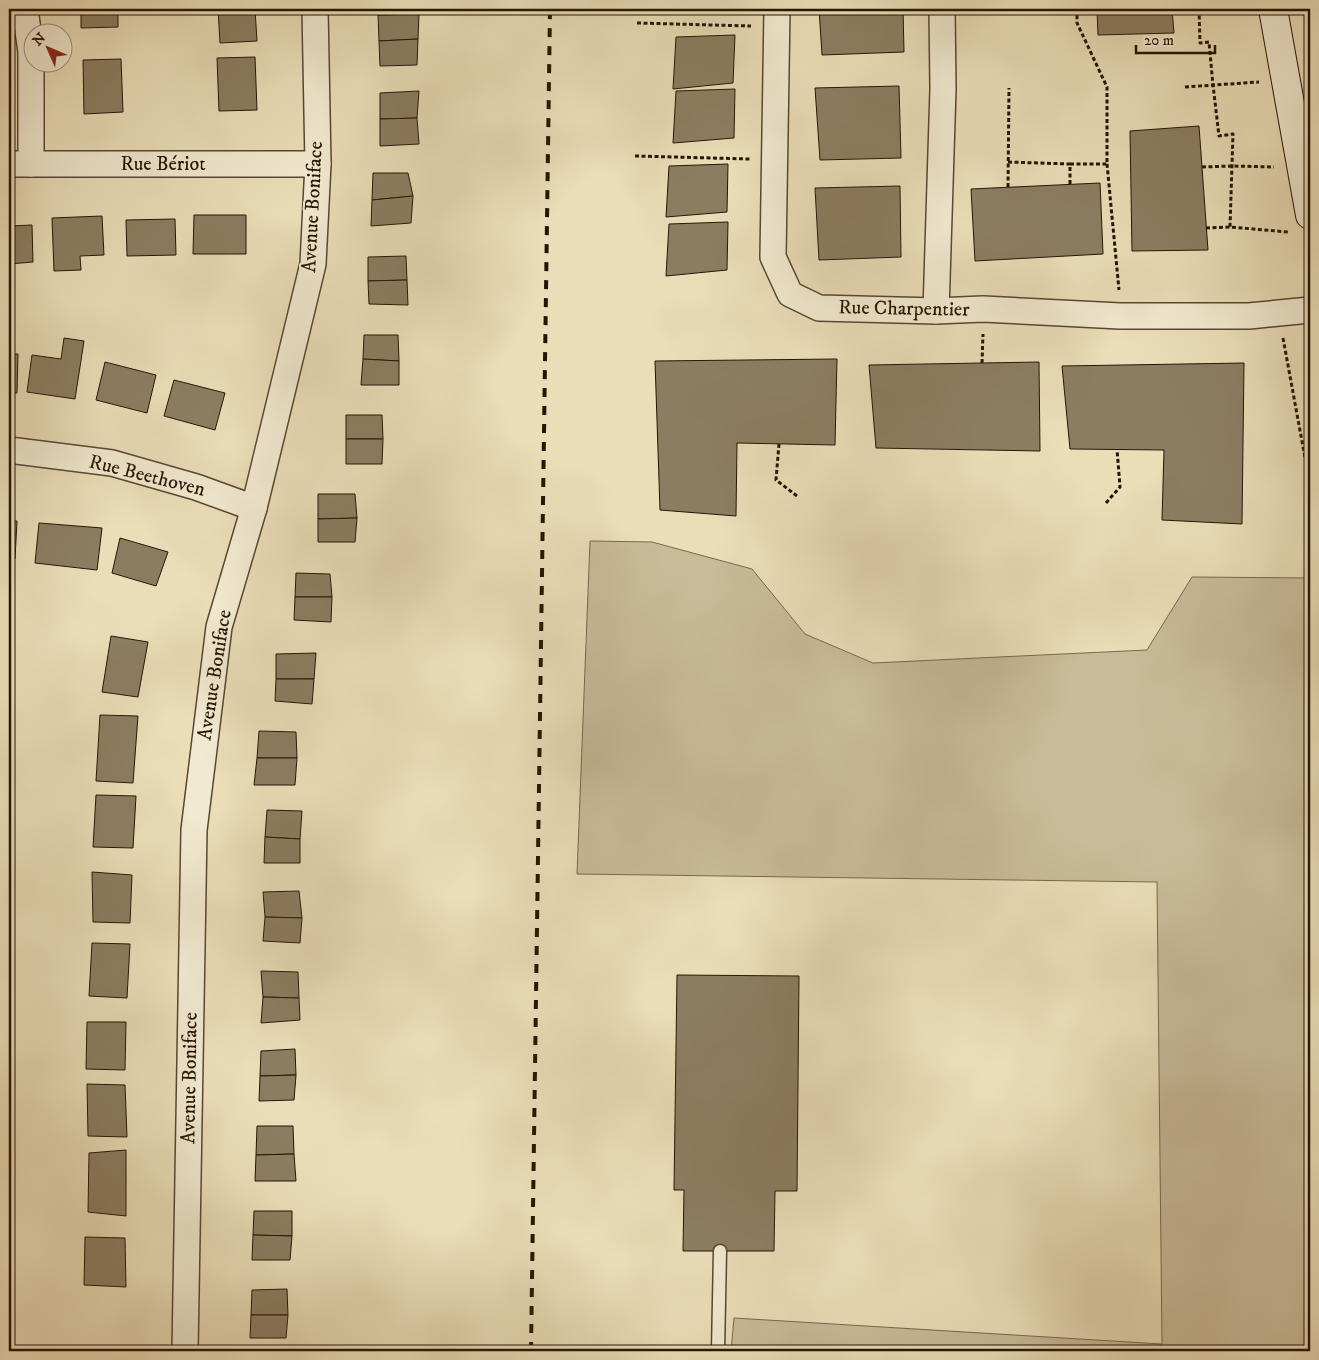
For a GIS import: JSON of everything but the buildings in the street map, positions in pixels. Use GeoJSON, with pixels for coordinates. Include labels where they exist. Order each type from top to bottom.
{"type":"FeatureCollection","features":[{"type":"Feature","properties":{"kind":"street"},"geometry":{"type":"LineString","coordinates":[[20,164],[31,52],[25,9]]}},
{"type":"Feature","properties":{"kind":"street","name":"Avenue Boniface"},"geometry":{"type":"LineString","coordinates":[[185,1351],[194,830],[219,627],[254,508],[313,264],[318,164],[315,9]]}},
{"type":"Feature","properties":{"kind":"street"},"geometry":{"type":"LineString","coordinates":[[936,311],[943,89],[942,9]]}},
{"type":"Feature","properties":{"kind":"street"},"geometry":{"type":"LineString","coordinates":[[1274,9],[1302,168],[1301,224]]}},
{"type":"Feature","properties":{"kind":"street","name":"Rue Charpentier"},"geometry":{"type":"LineString","coordinates":[[777,18],[773,257],[790,294],[819,308],[936,311],[984,310],[1130,316],[1249,316],[1310,310]]}},
{"type":"Feature","properties":{"kind":"street","name":"Rue Bériot"},"geometry":{"type":"LineString","coordinates":[[20,164],[318,164]]}},
{"type":"Feature","properties":{"kind":"street","name":"Rue Beethoven"},"geometry":{"type":"LineString","coordinates":[[9,450],[112,463],[196,487],[254,508]]}},
{"type":"Feature","properties":{"kind":"lane"},"geometry":{"type":"LineString","coordinates":[[718,1351],[720,1251]]}},
{"type":"Feature","properties":{"kind":"path"},"geometry":{"type":"LineString","coordinates":[[1077,9],[1077,23],[1107,87],[1107,164],[1120,293]]}},
{"type":"Feature","properties":{"kind":"path"},"geometry":{"type":"LineString","coordinates":[[1199,9],[1200,43],[1209,42],[1219,136],[1233,134],[1230,227]]}},
{"type":"Feature","properties":{"kind":"path"},"geometry":{"type":"LineString","coordinates":[[637,22],[777,18]]}},
{"type":"Feature","properties":{"kind":"path"},"geometry":{"type":"LineString","coordinates":[[1185,87],[1286,81]]}},
{"type":"Feature","properties":{"kind":"path"},"geometry":{"type":"LineString","coordinates":[[1008,187],[1009,88]]}},
{"type":"Feature","properties":{"kind":"path"},"geometry":{"type":"LineString","coordinates":[[635,156],[774,160]]}},
{"type":"Feature","properties":{"kind":"path"},"geometry":{"type":"LineString","coordinates":[[1008,162],[1107,164]]}},
{"type":"Feature","properties":{"kind":"path"},"geometry":{"type":"LineString","coordinates":[[1070,164],[1070,184]]}},
{"type":"Feature","properties":{"kind":"path"},"geometry":{"type":"LineString","coordinates":[[1202,167],[1302,168]]}},
{"type":"Feature","properties":{"kind":"path"},"geometry":{"type":"LineString","coordinates":[[1206,228],[1301,224]]}},
{"type":"Feature","properties":{"kind":"path"},"geometry":{"type":"LineString","coordinates":[[1279,314],[1310,485]]}},
{"type":"Feature","properties":{"kind":"path"},"geometry":{"type":"LineString","coordinates":[[779,444],[776,480],[797,496]]}},
{"type":"Feature","properties":{"kind":"path"},"geometry":{"type":"LineString","coordinates":[[1106,503],[1120,487],[1118,449]]}},
{"type":"Feature","properties":{"kind":"shaded area"},"geometry":{"type":"Polygon","coordinates":[[[590,541],[652,542],[752,569],[805,634],[873,663],[1147,650],[1192,577],[1310,578],[1310,1351],[731,1351],[734,1318],[1162,1344],[1157,882],[577,874],[590,541]]]}},
{"type":"Feature","properties":{"kind":"railway"},"geometry":{"type":"LineString","coordinates":[[531,1351],[550,9]]}}]}
